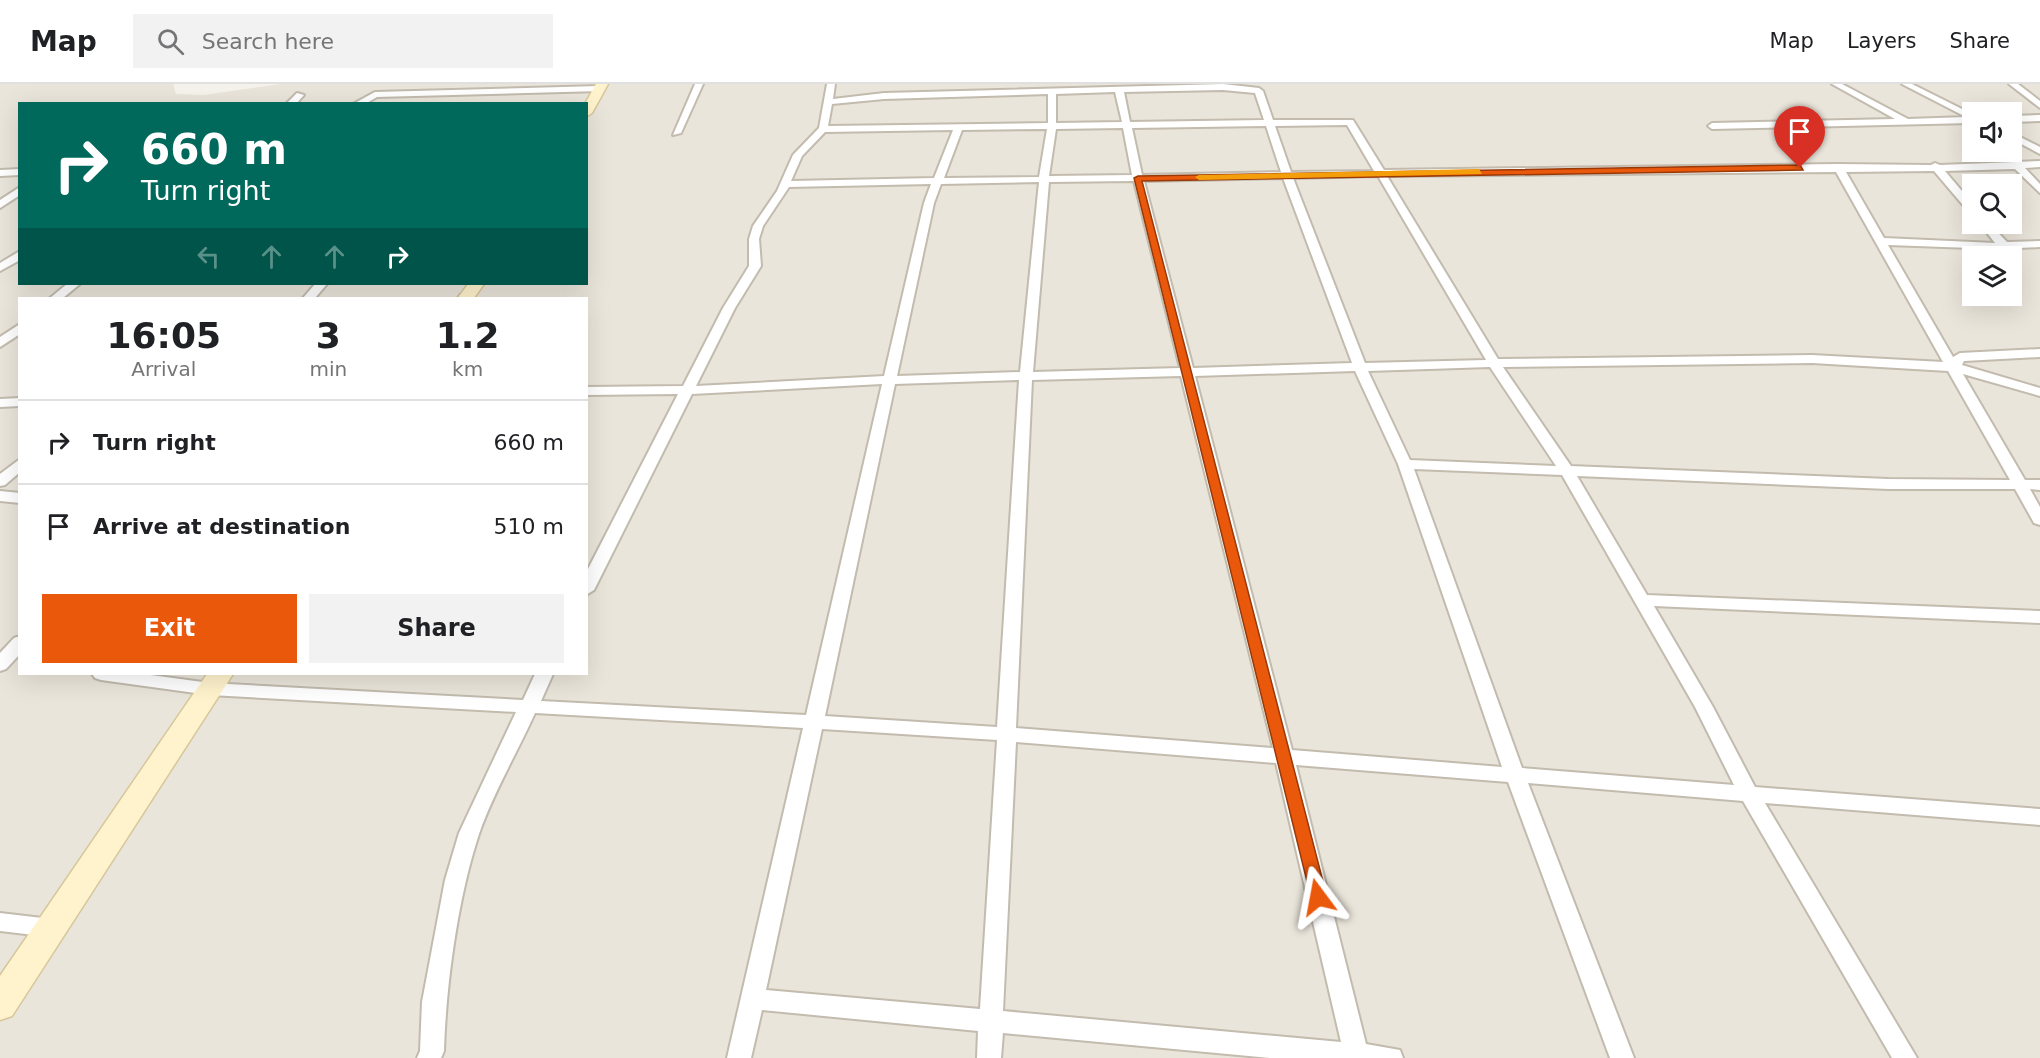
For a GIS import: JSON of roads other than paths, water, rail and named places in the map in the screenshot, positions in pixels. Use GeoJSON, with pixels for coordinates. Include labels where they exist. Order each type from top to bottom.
{"type":"FeatureCollection","features":[{"type":"Feature","properties":{"kind":"street"},"geometry":{"type":"LineString","coordinates":[[676,133],[699,84]]}},
{"type":"Feature","properties":{"kind":"street"},"geometry":{"type":"LineString","coordinates":[[588,586],[729,308],[755,266],[754,239],[758,226],[784,184],[798,154],[823,129],[831,84]]}},
{"type":"Feature","properties":{"kind":"street"},"geometry":{"type":"LineString","coordinates":[[1836,84],[1906,122]]}},
{"type":"Feature","properties":{"kind":"street"},"geometry":{"type":"LineString","coordinates":[[1906,84],[1962,114]]}},
{"type":"Feature","properties":{"kind":"street"},"geometry":{"type":"LineString","coordinates":[[2013,84],[2040,105]]}},
{"type":"Feature","properties":{"kind":"street"},"geometry":{"type":"LineString","coordinates":[[361,102],[375,95],[601,87]]}},
{"type":"Feature","properties":{"kind":"street"},"geometry":{"type":"LineString","coordinates":[[588,110],[601,87]]}},
{"type":"Feature","properties":{"kind":"street"},"geometry":{"type":"LineString","coordinates":[[828,102],[884,96],[1119,90],[1238,87],[1253,88],[1259,91],[1287,176],[1359,367],[1405,464],[1515,776],[1622,1058]]}},
{"type":"Feature","properties":{"kind":"street"},"geometry":{"type":"LineString","coordinates":[[1119,90],[1138,178],[1285,757],[1357,1056]]}},
{"type":"Feature","properties":{"kind":"street"},"geometry":{"type":"LineString","coordinates":[[988,1058],[1026,376],[1044,179],[1052,127],[1052,93]]}},
{"type":"Feature","properties":{"kind":"street"},"geometry":{"type":"LineString","coordinates":[[292,102],[300,95]]}},
{"type":"Feature","properties":{"kind":"street"},"geometry":{"type":"LineString","coordinates":[[2022,119],[2040,118]]}},
{"type":"Feature","properties":{"kind":"street"},"geometry":{"type":"LineString","coordinates":[[1712,126],[1962,119]]}},
{"type":"Feature","properties":{"kind":"street"},"geometry":{"type":"LineString","coordinates":[[823,129],[1350,122],[1494,363],[1565,468],[1704,707],[1749,794],[1905,1058]]}},
{"type":"Feature","properties":{"kind":"street"},"geometry":{"type":"LineString","coordinates":[[739,1058],[929,203],[958,128]]}},
{"type":"Feature","properties":{"kind":"street"},"geometry":{"type":"LineString","coordinates":[[2022,141],[2040,151]]}},
{"type":"Feature","properties":{"kind":"street"},"geometry":{"type":"LineString","coordinates":[[784,184],[2040,164]]}},
{"type":"Feature","properties":{"kind":"street"},"geometry":{"type":"LineString","coordinates":[[2017,165],[2040,190]]}},
{"type":"Feature","properties":{"kind":"street"},"geometry":{"type":"LineString","coordinates":[[1935,166],[1962,198]]}},
{"type":"Feature","properties":{"kind":"street"},"geometry":{"type":"LineString","coordinates":[[1838,167],[2040,520]]}},
{"type":"Feature","properties":{"kind":"street"},"geometry":{"type":"LineString","coordinates":[[0,173],[18,172]]}},
{"type":"Feature","properties":{"kind":"street"},"geometry":{"type":"LineString","coordinates":[[0,204],[18,191]]}},
{"type":"Feature","properties":{"kind":"street"},"geometry":{"type":"LineString","coordinates":[[1994,234],[2004,246]]}},
{"type":"Feature","properties":{"kind":"street"},"geometry":{"type":"LineString","coordinates":[[1880,241],[2004,246],[2040,244]]}},
{"type":"Feature","properties":{"kind":"street"},"geometry":{"type":"LineString","coordinates":[[0,268],[18,255]]}},
{"type":"Feature","properties":{"kind":"street"},"geometry":{"type":"LineString","coordinates":[[0,268],[18,268]]}},
{"type":"Feature","properties":{"kind":"street"},"geometry":{"type":"LineString","coordinates":[[57,297],[73,285]]}},
{"type":"Feature","properties":{"kind":"street"},"geometry":{"type":"LineString","coordinates":[[310,297],[320,285]]}},
{"type":"Feature","properties":{"kind":"street"},"geometry":{"type":"LineString","coordinates":[[466,297],[475,285]]}},
{"type":"Feature","properties":{"kind":"street"},"geometry":{"type":"LineString","coordinates":[[0,343],[18,330]]}},
{"type":"Feature","properties":{"kind":"street"},"geometry":{"type":"LineString","coordinates":[[1954,367],[1959,357],[2040,353]]}},
{"type":"Feature","properties":{"kind":"street"},"geometry":{"type":"LineString","coordinates":[[588,391],[688,390],[891,380],[1187,371],[1494,363],[1812,359],[1954,367],[2040,392]]}},
{"type":"Feature","properties":{"kind":"street"},"geometry":{"type":"LineString","coordinates":[[0,403],[18,402]]}},
{"type":"Feature","properties":{"kind":"street"},"geometry":{"type":"LineString","coordinates":[[1405,464],[1565,468],[1888,484],[2040,485]]}},
{"type":"Feature","properties":{"kind":"street"},"geometry":{"type":"LineString","coordinates":[[0,482],[18,466]]}},
{"type":"Feature","properties":{"kind":"street"},"geometry":{"type":"LineString","coordinates":[[0,496],[18,498]]}},
{"type":"Feature","properties":{"kind":"street"},"geometry":{"type":"LineString","coordinates":[[1642,600],[2040,617]]}},
{"type":"Feature","properties":{"kind":"street"},"geometry":{"type":"LineString","coordinates":[[6,662],[18,645]]}},
{"type":"Feature","properties":{"kind":"street"},"geometry":{"type":"LineString","coordinates":[[117,675],[529,706],[1006,735],[2040,817]]}},
{"type":"Feature","properties":{"kind":"street"},"geometry":{"type":"LineString","coordinates":[[429,1058],[432,1051],[434,1002],[456,880],[469,833],[544,675]]}},
{"type":"Feature","properties":{"kind":"street"},"geometry":{"type":"LineString","coordinates":[[0,1005],[215,681]]}},
{"type":"Feature","properties":{"kind":"street"},"geometry":{"type":"LineString","coordinates":[[0,921],[51,928]]}},
{"type":"Feature","properties":{"kind":"street"},"geometry":{"type":"LineString","coordinates":[[753,999],[1391,1058]]}}]}
